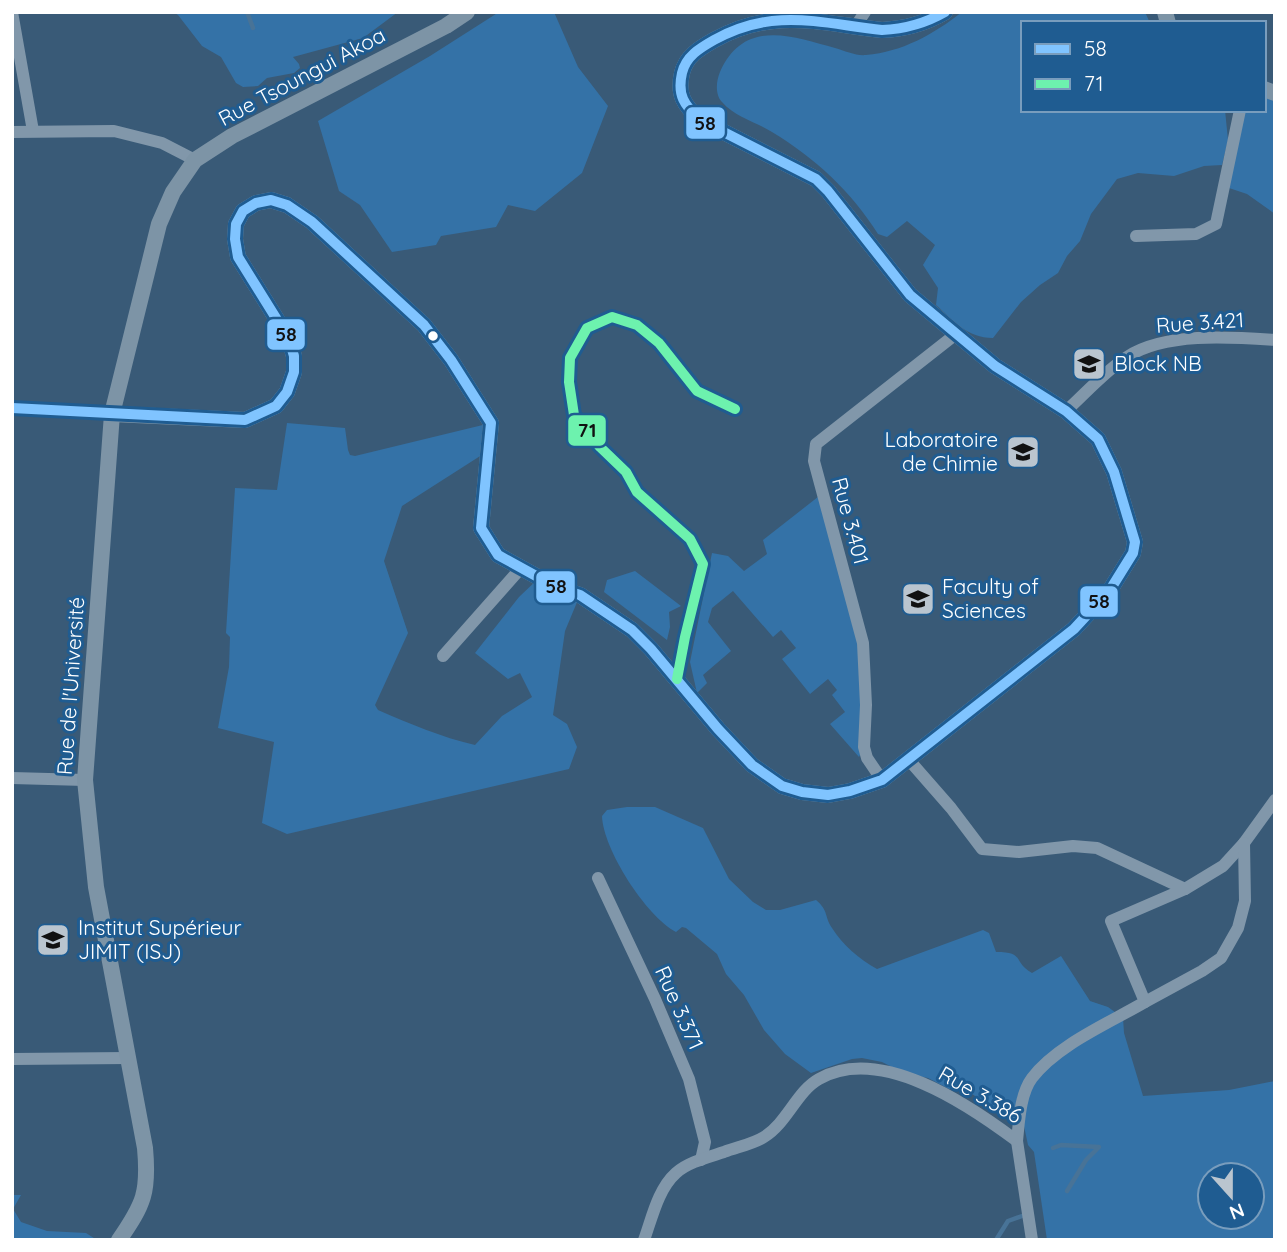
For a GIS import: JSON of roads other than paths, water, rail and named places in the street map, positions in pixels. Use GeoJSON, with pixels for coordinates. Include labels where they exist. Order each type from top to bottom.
{"type":"FeatureCollection","features":[{"type":"Feature","properties":{"kind":"street"},"geometry":{"type":"LineString","coordinates":[[12,12],[33,131]]}},
{"type":"Feature","properties":{"kind":"street","name":"Rue Tsoungui Akoa"},"geometry":{"type":"LineString","coordinates":[[195,160],[232,136],[434,32],[467,12]]}},
{"type":"Feature","properties":{"kind":"street"},"geometry":{"type":"LineString","coordinates":[[855,27],[866,12]]}},
{"type":"Feature","properties":{"kind":"street"},"geometry":{"type":"LineString","coordinates":[[12,408],[245,420],[276,406],[287,392],[294,372],[294,356],[289,339],[238,257],[234,239],[236,224],[243,211],[256,203],[271,200],[287,205],[312,222],[424,325],[451,360],[491,423],[481,528],[498,555],[556,587],[580,595],[622,624],[651,649],[752,765],[782,786],[828,795],[882,780],[1074,629],[1110,590],[1133,553],[1135,542],[1114,472],[1098,439],[1066,411],[995,366],[910,295],[816,179],[700,120],[688,108],[679,88],[684,67],[696,50],[734,29],[758,22],[783,18],[855,27],[898,29],[913,26],[940,13]]}},
{"type":"Feature","properties":{"kind":"street"},"geometry":{"type":"LineString","coordinates":[[1136,236],[1196,234],[1208,230],[1216,223],[1240,112]]}},
{"type":"Feature","properties":{"kind":"street"},"geometry":{"type":"LineString","coordinates":[[12,132],[114,131],[162,144],[195,160]]}},
{"type":"Feature","properties":{"kind":"street","name":"Rue de l'Université"},"geometry":{"type":"LineString","coordinates":[[119,1240],[142,1204],[147,1173],[145,1148],[96,887],[85,780],[112,414],[159,224],[173,192],[195,160]]}},
{"type":"Feature","properties":{"kind":"street"},"geometry":{"type":"LineString","coordinates":[[677,679],[703,564],[690,539],[637,492],[626,472],[600,447],[574,415],[569,382],[570,358],[587,328],[612,317],[637,325],[659,343],[697,391],[735,409]]}},
{"type":"Feature","properties":{"kind":"street","name":"Rue 3.401"},"geometry":{"type":"LineString","coordinates":[[882,780],[867,758],[864,747],[866,705],[863,643],[814,460],[816,444],[956,334]]}},
{"type":"Feature","properties":{"kind":"street","name":"Rue 3.421"},"geometry":{"type":"LineString","coordinates":[[1066,411],[1126,357],[1151,344],[1193,339],[1275,340]]}},
{"type":"Feature","properties":{"kind":"street"},"geometry":{"type":"LineString","coordinates":[[443,656],[521,568]]}},
{"type":"Feature","properties":{"kind":"street"},"geometry":{"type":"LineString","coordinates":[[909,760],[982,849],[1020,852],[1073,846],[1097,848],[1185,889]]}},
{"type":"Feature","properties":{"kind":"street"},"geometry":{"type":"LineString","coordinates":[[12,778],[85,780]]}},
{"type":"Feature","properties":{"kind":"street"},"geometry":{"type":"LineString","coordinates":[[1145,1002],[1111,921],[1185,889],[1223,866],[1244,843],[1275,800]]}},
{"type":"Feature","properties":{"kind":"street","name":"Rue 3.386"},"geometry":{"type":"LineString","coordinates":[[644,1240],[665,1186],[677,1171],[762,1138],[776,1129],[818,1079],[848,1069],[871,1069],[899,1074],[954,1100],[1017,1141],[1021,1110],[1031,1079],[1064,1047],[1221,958],[1238,928],[1245,901],[1244,843]]}},
{"type":"Feature","properties":{"kind":"street","name":"Rue 3.371"},"geometry":{"type":"LineString","coordinates":[[598,878],[689,1079],[705,1142],[701,1160]]}},
{"type":"Feature","properties":{"kind":"street"},"geometry":{"type":"LineString","coordinates":[[12,1059],[128,1058]]}},
{"type":"Feature","properties":{"kind":"street"},"geometry":{"type":"LineString","coordinates":[[1017,1141],[1032,1240]]}},
{"type":"Feature","properties":{"kind":"street","name":"Rue de l'Université"},"geometry":{"type":"LineString","coordinates":[[125,1240],[132,1222]]}},
{"type":"Feature","properties":{"kind":"waterway"},"geometry":{"type":"LineString","coordinates":[[247,12],[253,28]]}},
{"type":"Feature","properties":{"kind":"waterway"},"geometry":{"type":"LineString","coordinates":[[1053,1148],[1061,1145],[1099,1147],[1086,1160],[1067,1191]]}},
{"type":"Feature","properties":{"kind":"waterway"},"geometry":{"type":"LineString","coordinates":[[996,1240],[1008,1221],[1025,1215]]}},
{"type":"Feature","properties":{"kind":"place","name":"Block NB"},"geometry":{"type":"Point","coordinates":[1089,364]}},
{"type":"Feature","properties":{"kind":"place","name":"Laboratoire de Chimie"},"geometry":{"type":"Point","coordinates":[1023,452]}},
{"type":"Feature","properties":{"kind":"place","name":"Faculty of Sciences"},"geometry":{"type":"Point","coordinates":[918,599]}},
{"type":"Feature","properties":{"kind":"place","name":"Institut Supérieur JIMIT (ISJ)"},"geometry":{"type":"Point","coordinates":[53,940]}}]}
